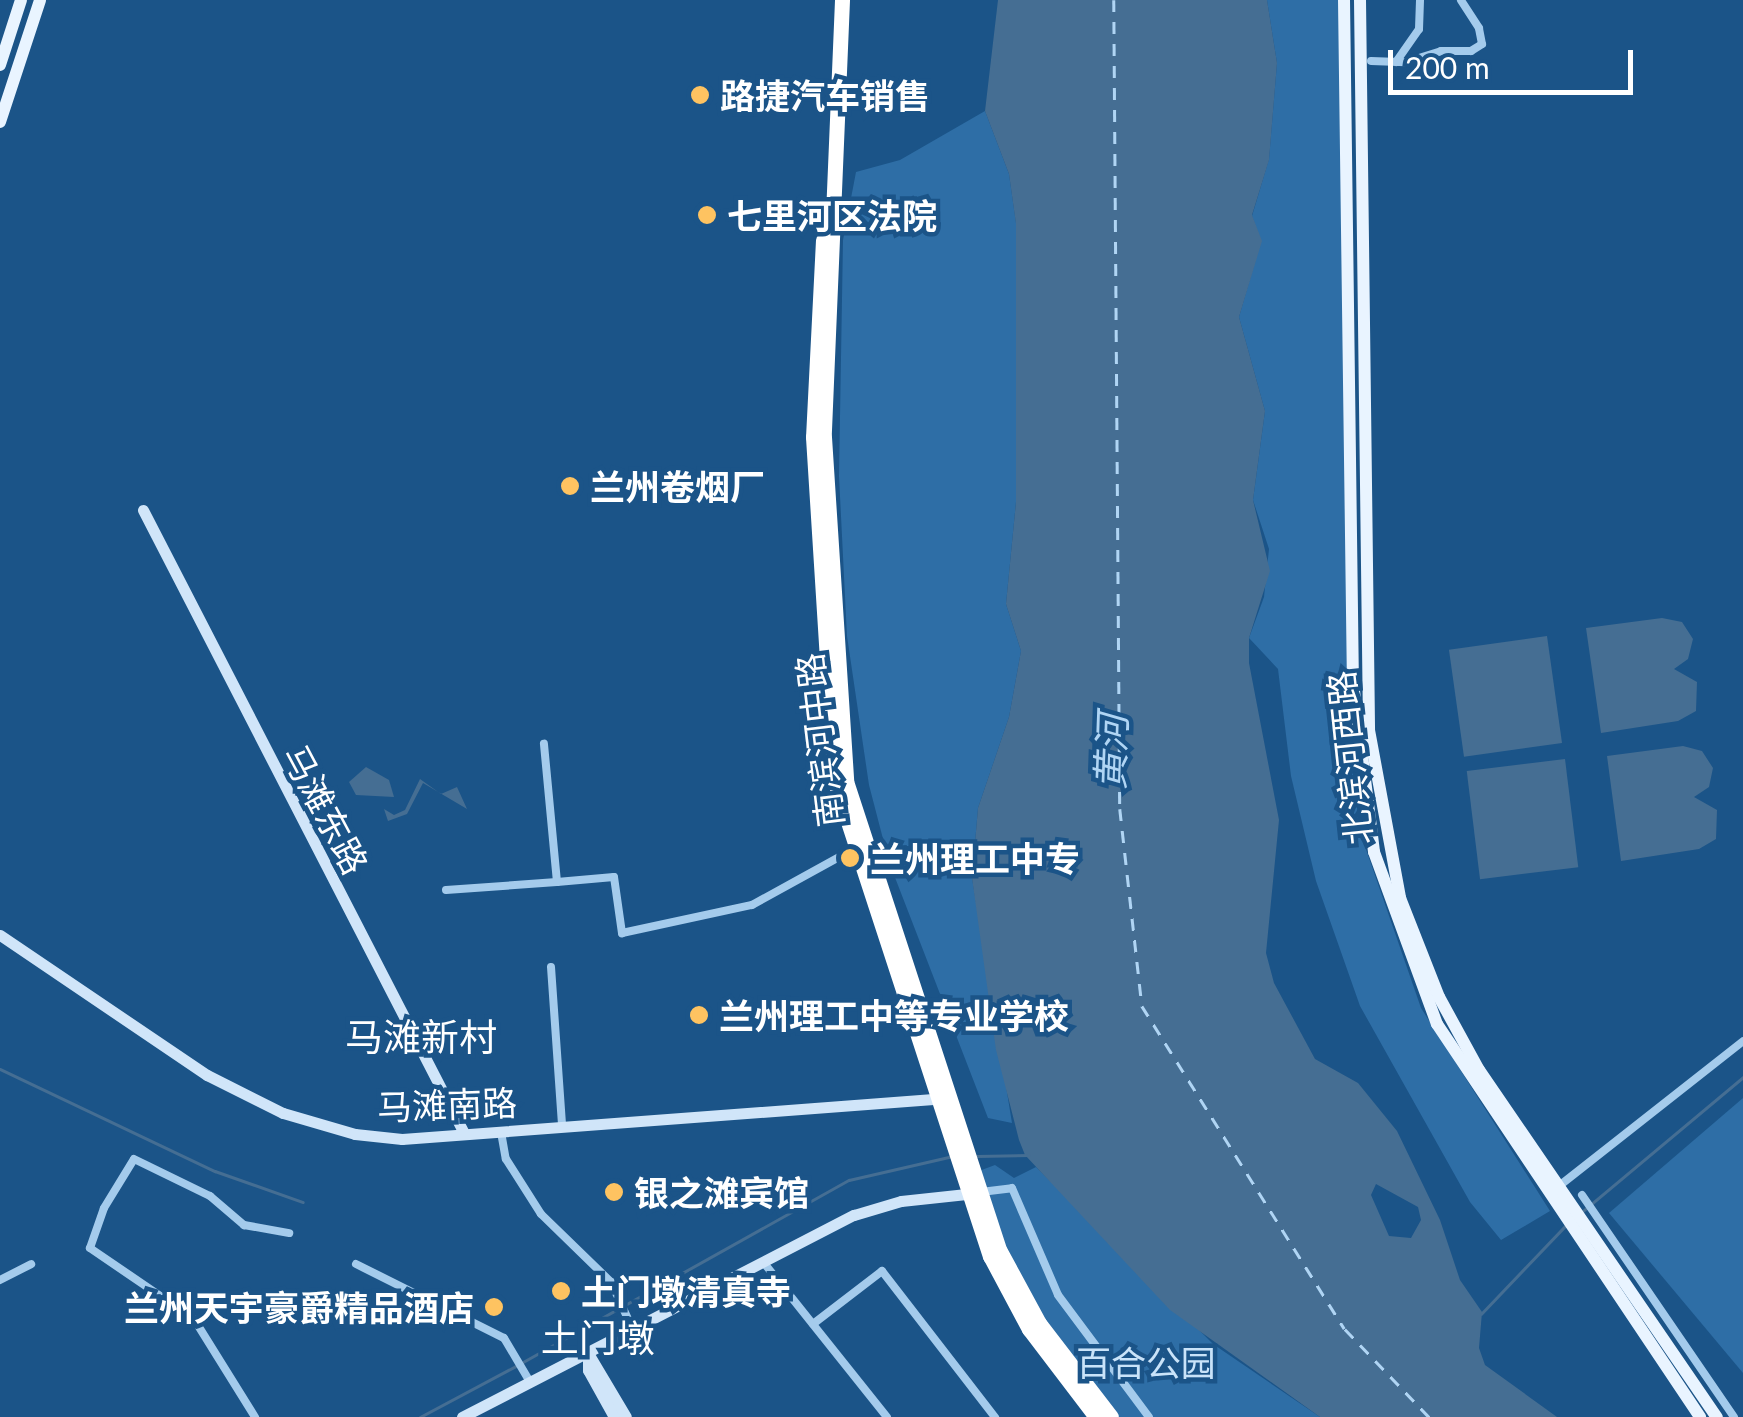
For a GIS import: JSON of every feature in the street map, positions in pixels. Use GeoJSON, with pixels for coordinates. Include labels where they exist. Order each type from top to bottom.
{"type":"FeatureCollection","features":[{"type":"Feature","properties":{"kind":"highway","name":"南滨河中路"},"geometry":{"type":"LineString","coordinates":[[834,0],[813,437],[834,782],[852,850],[943,1098]]}},
{"type":"Feature","properties":{"kind":"highway","name":"南滨河中路"},"geometry":{"type":"LineString","coordinates":[[842,0],[824,437],[846,781],[1006,1289],[1096,1417]]}},
{"type":"Feature","properties":{"kind":"highway","name":"南滨河中路"},"geometry":{"type":"LineString","coordinates":[[974,1194],[1038,1323],[1110,1417]]}},
{"type":"Feature","properties":{"kind":"main road"},"geometry":{"type":"LineString","coordinates":[[0,64],[21,0]]}},
{"type":"Feature","properties":{"kind":"main road"},"geometry":{"type":"LineString","coordinates":[[0,122],[40,0]]}},
{"type":"Feature","properties":{"kind":"main road","name":"北滨河西路"},"geometry":{"type":"LineString","coordinates":[[1344,0],[1360,782],[1374,852],[1437,1024],[1565,1209],[1583,1221],[1717,1417]]}},
{"type":"Feature","properties":{"kind":"main road","name":"北滨河西路"},"geometry":{"type":"LineString","coordinates":[[1360,0],[1369,730],[1378,806],[1400,898],[1439,998],[1552,1190]]}},
{"type":"Feature","properties":{"kind":"main road","name":"马滩东路"},"geometry":{"type":"LineString","coordinates":[[143,510],[464,1133]]}},
{"type":"Feature","properties":{"kind":"main road","name":"马滩南路"},"geometry":{"type":"LineString","coordinates":[[0,935],[207,1074],[282,1112],[355,1134],[402,1139],[943,1098]]}},
{"type":"Feature","properties":{"kind":"main road"},"geometry":{"type":"LineString","coordinates":[[462,1417],[634,1332],[854,1215],[901,1201],[974,1194]]}},
{"type":"Feature","properties":{"kind":"main road","name":"北滨河西路"},"geometry":{"type":"LineString","coordinates":[[1583,1221],[1700,1417]]}},
{"type":"Feature","properties":{"kind":"main road"},"geometry":{"type":"LineString","coordinates":[[588,1353],[588,1370],[614,1417]]}},
{"type":"Feature","properties":{"kind":"main road"},"geometry":{"type":"LineString","coordinates":[[588,1353],[626,1417]]}},
{"type":"Feature","properties":{"kind":"street"},"geometry":{"type":"LineString","coordinates":[[1396,62],[1420,29],[1420,0]]}},
{"type":"Feature","properties":{"kind":"street"},"geometry":{"type":"LineString","coordinates":[[1371,61],[1396,62],[1482,44],[1462,0]]}},
{"type":"Feature","properties":{"kind":"street"},"geometry":{"type":"LineString","coordinates":[[544,744],[557,882]]}},
{"type":"Feature","properties":{"kind":"street"},"geometry":{"type":"LineString","coordinates":[[446,890],[614,877],[622,933],[752,905],[852,850]]}},
{"type":"Feature","properties":{"kind":"street"},"geometry":{"type":"LineString","coordinates":[[551,967],[562,1125]]}},
{"type":"Feature","properties":{"kind":"street"},"geometry":{"type":"LineString","coordinates":[[1552,1190],[1743,1041]]}},
{"type":"Feature","properties":{"kind":"street"},"geometry":{"type":"LineString","coordinates":[[501,1132],[506,1159],[541,1214],[590,1258],[634,1332]]}},
{"type":"Feature","properties":{"kind":"street"},"geometry":{"type":"LineString","coordinates":[[255,1417],[194,1319],[90,1248],[134,1159],[210,1196],[244,1225],[290,1233]]}},
{"type":"Feature","properties":{"kind":"street"},"geometry":{"type":"LineString","coordinates":[[974,1194],[1012,1188],[1058,1294],[1149,1417]]}},
{"type":"Feature","properties":{"kind":"street"},"geometry":{"type":"LineString","coordinates":[[1582,1195],[1583,1221],[1734,1417]]}},
{"type":"Feature","properties":{"kind":"street"},"geometry":{"type":"LineString","coordinates":[[764,1263],[887,1417]]}},
{"type":"Feature","properties":{"kind":"street"},"geometry":{"type":"LineString","coordinates":[[0,1280],[31,1264]]}},
{"type":"Feature","properties":{"kind":"street"},"geometry":{"type":"LineString","coordinates":[[356,1264],[504,1338],[530,1382]]}},
{"type":"Feature","properties":{"kind":"street"},"geometry":{"type":"LineString","coordinates":[[813,1324],[882,1270],[995,1417]]}},
{"type":"Feature","properties":{"kind":"green space"},"geometry":{"type":"Polygon","coordinates":[[[1267,0],[1344,0],[1353,683],[1341,673],[1360,832],[1421,1008],[1550,1211],[1501,1240],[1470,1202],[1360,1006],[1316,881],[1291,776],[1278,669],[1249,638],[1264,597],[1269,549],[1253,500],[1265,411],[1239,317],[1261,241],[1252,216],[1269,159],[1277,63],[1267,0]]]}},
{"type":"Feature","properties":{"kind":"green space"},"geometry":{"type":"Polygon","coordinates":[[[985,111],[1009,174],[1016,223],[1016,502],[1006,604],[1021,651],[1009,717],[978,808],[972,878],[1012,1123],[988,1118],[889,862],[869,785],[847,636],[839,476],[843,240],[856,172],[900,160],[985,111]]]}},
{"type":"Feature","properties":{"kind":"green space"},"geometry":{"type":"Polygon","coordinates":[[[1743,1098],[1743,1373],[1609,1213],[1743,1098]]]}},
{"type":"Feature","properties":{"kind":"green space","name":"百合公园"},"geometry":{"type":"Polygon","coordinates":[[[995,1165],[1014,1178],[1036,1167],[1213,1344],[1320,1417],[1119,1417],[1035,1307],[1002,1241],[979,1171],[995,1165]]]}},
{"type":"Feature","properties":{"kind":"water","name":"黄河"},"geometry":{"type":"Polygon","coordinates":[[[998,0],[1267,0],[1277,63],[1269,160],[1252,215],[1262,241],[1239,317],[1265,411],[1253,500],[1270,571],[1249,638],[1249,663],[1279,820],[1266,953],[1274,983],[1315,1059],[1358,1083],[1397,1131],[1440,1220],[1460,1280],[1482,1312],[1479,1348],[1485,1365],[1557,1417],[1320,1417],[1170,1310],[1025,1155],[996,1050],[972,878],[978,808],[1009,717],[1021,651],[1006,604],[1016,502],[1016,224],[1009,174],[985,111],[998,0]],[[1376,1184],[1371,1195],[1389,1236],[1411,1238],[1421,1220],[1418,1207],[1376,1184]]]}},
{"type":"Feature","properties":{"kind":"water"},"geometry":{"type":"Polygon","coordinates":[[[1662,618],[1682,622],[1693,639],[1688,659],[1674,669],[1697,682],[1696,711],[1678,721],[1601,733],[1586,628],[1662,618]]]}},
{"type":"Feature","properties":{"kind":"water"},"geometry":{"type":"Polygon","coordinates":[[[1547,636],[1562,743],[1464,757],[1449,650],[1547,636]]]}},
{"type":"Feature","properties":{"kind":"water"},"geometry":{"type":"Polygon","coordinates":[[[1683,746],[1702,751],[1713,768],[1709,787],[1694,797],[1717,810],[1716,839],[1699,849],[1621,861],[1607,756],[1683,746]]]}},
{"type":"Feature","properties":{"kind":"water"},"geometry":{"type":"Polygon","coordinates":[[[1565,759],[1578,867],[1480,879],[1467,771],[1565,759]]]}},
{"type":"Feature","properties":{"kind":"water"},"geometry":{"type":"Polygon","coordinates":[[[366,767],[389,780],[394,797],[356,795],[349,782],[366,767]]]}},
{"type":"Feature","properties":{"kind":"water"},"geometry":{"type":"Polygon","coordinates":[[[420,779],[438,792],[423,783],[407,814],[388,821],[384,809],[394,815],[405,810],[420,779]]]}},
{"type":"Feature","properties":{"kind":"water"},"geometry":{"type":"Polygon","coordinates":[[[457,787],[467,809],[441,794],[457,787]]]}},
{"type":"Feature","properties":{"kind":"waterway"},"geometry":{"type":"LineString","coordinates":[[0,1069],[215,1171],[303,1202]]}},
{"type":"Feature","properties":{"kind":"waterway"},"geometry":{"type":"LineString","coordinates":[[1583,1211],[1743,1077]]}},
{"type":"Feature","properties":{"kind":"waterway"},"geometry":{"type":"LineString","coordinates":[[977,1156],[1029,1155]]}},
{"type":"Feature","properties":{"kind":"waterway"},"geometry":{"type":"LineString","coordinates":[[523,1362],[849,1180],[949,1157]]}},
{"type":"Feature","properties":{"kind":"waterway"},"geometry":{"type":"LineString","coordinates":[[1481,1314],[1565,1226]]}},
{"type":"Feature","properties":{"kind":"waterway"},"geometry":{"type":"LineString","coordinates":[[420,1417],[516,1366]]}},
{"type":"Feature","properties":{"kind":"ferry route"},"geometry":{"type":"LineString","coordinates":[[1114,0],[1120,809],[1142,1006],[1345,1329],[1429,1417]]}},
{"type":"Feature","properties":{"kind":"place","name":"路捷汽车销售"},"geometry":{"type":"Point","coordinates":[700,95]}},
{"type":"Feature","properties":{"kind":"place","name":"七里河区法院"},"geometry":{"type":"Point","coordinates":[707,215]}},
{"type":"Feature","properties":{"kind":"place","name":"兰州卷烟厂"},"geometry":{"type":"Point","coordinates":[570,486]}},
{"type":"Feature","properties":{"kind":"place","name":"兰州理工中专"},"geometry":{"type":"Point","coordinates":[850,858]}},
{"type":"Feature","properties":{"kind":"place","name":"兰州理工中等专业学校"},"geometry":{"type":"Point","coordinates":[699,1015]}},
{"type":"Feature","properties":{"kind":"place","name":"银之滩宾馆"},"geometry":{"type":"Point","coordinates":[614,1192]}},
{"type":"Feature","properties":{"kind":"place","name":"土门墩清真寺"},"geometry":{"type":"Point","coordinates":[561,1291]}},
{"type":"Feature","properties":{"kind":"place","name":"兰州天宇豪爵精品酒店"},"geometry":{"type":"Point","coordinates":[494,1307]}},
{"type":"Feature","properties":{"kind":"district","name":"马滩新村"},"geometry":{"type":"Point","coordinates":[421,1037]}},
{"type":"Feature","properties":{"kind":"district","name":"土门墩"},"geometry":{"type":"Point","coordinates":[598,1338]}}]}
